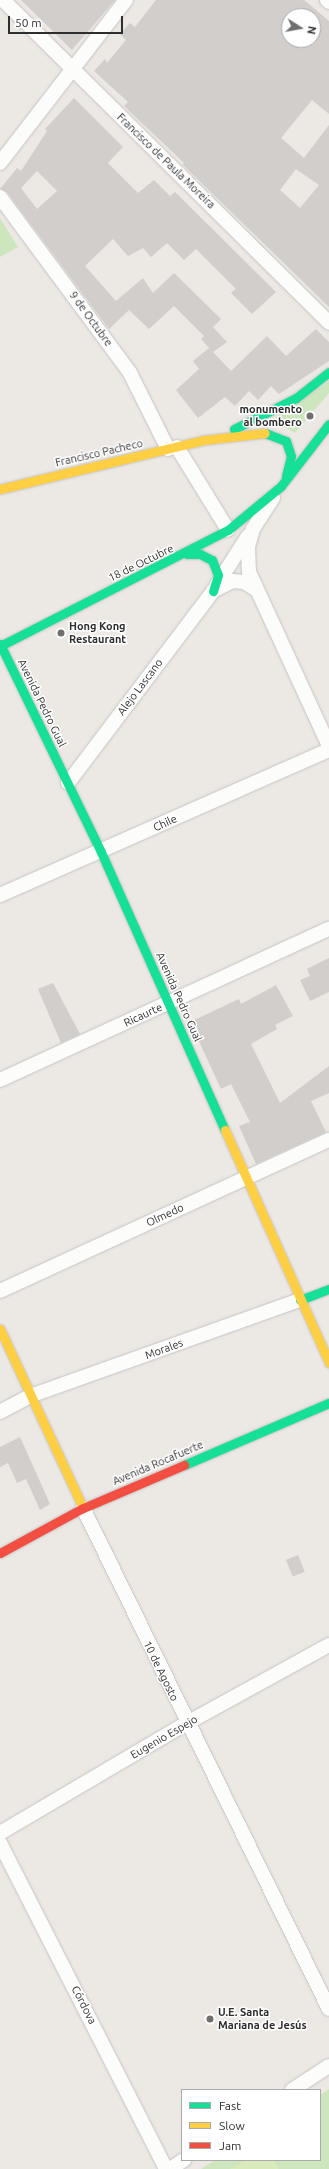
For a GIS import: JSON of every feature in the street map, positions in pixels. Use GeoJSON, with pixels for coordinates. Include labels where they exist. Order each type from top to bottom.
{"type":"FeatureCollection","features":[{"type":"Feature","properties":{"kind":"main road"},"geometry":{"type":"LineString","coordinates":[[204,440],[275,410],[329,372]]}},
{"type":"Feature","properties":{"kind":"main road","name":"Alejo Lascano"},"geometry":{"type":"LineString","coordinates":[[281,486],[329,424]]}},
{"type":"Feature","properties":{"kind":"main road"},"geometry":{"type":"LineString","coordinates":[[204,440],[249,432],[279,436],[286,441],[292,456],[281,486]]}},
{"type":"Feature","properties":{"kind":"main road","name":"Francisco Pacheco"},"geometry":{"type":"LineString","coordinates":[[0,489],[204,440]]}},
{"type":"Feature","properties":{"kind":"main road","name":"18 de Octubre"},"geometry":{"type":"LineString","coordinates":[[0,645],[187,554],[228,530],[281,486]]}},
{"type":"Feature","properties":{"kind":"main road"},"geometry":{"type":"LineString","coordinates":[[187,554],[200,554],[212,560],[218,575],[213,591]]}},
{"type":"Feature","properties":{"kind":"main road","name":"Avenida Pedro Gual"},"geometry":{"type":"LineString","coordinates":[[0,645],[101,852],[248,1177],[300,1300],[329,1363]]}},
{"type":"Feature","properties":{"kind":"main road","name":"Morales"},"geometry":{"type":"LineString","coordinates":[[300,1300],[329,1289]]}},
{"type":"Feature","properties":{"kind":"main road","name":"10 de Agosto"},"geometry":{"type":"LineString","coordinates":[[0,1329],[83,1508]]}},
{"type":"Feature","properties":{"kind":"main road","name":"Avenida Rocafuerte"},"geometry":{"type":"LineString","coordinates":[[0,1553],[83,1508],[329,1403]]}},
{"type":"Feature","properties":{"kind":"street","name":"Francisco de Paula Moreira"},"geometry":{"type":"LineString","coordinates":[[3,0],[329,323]]}},
{"type":"Feature","properties":{"kind":"street"},"geometry":{"type":"LineString","coordinates":[[0,162],[73,71],[126,0]]}},
{"type":"Feature","properties":{"kind":"street","name":"9 de Octubre"},"geometry":{"type":"LineString","coordinates":[[0,198],[130,373],[172,448],[228,530]]}},
{"type":"Feature","properties":{"kind":"street","name":"Alejo Lascano"},"geometry":{"type":"LineString","coordinates":[[68,783],[213,591],[281,486]]}},
{"type":"Feature","properties":{"kind":"street","name":"Alejo Lascano"},"geometry":{"type":"LineString","coordinates":[[253,529],[247,559],[255,589]]}},
{"type":"Feature","properties":{"kind":"street","name":"Alejo Lascano"},"geometry":{"type":"LineString","coordinates":[[213,591],[233,581],[244,582],[255,589]]}},
{"type":"Feature","properties":{"kind":"street"},"geometry":{"type":"LineString","coordinates":[[255,589],[329,746]]}},
{"type":"Feature","properties":{"kind":"street","name":"Chile"},"geometry":{"type":"LineString","coordinates":[[0,895],[101,852],[329,750]]}},
{"type":"Feature","properties":{"kind":"street","name":"Ricaurte"},"geometry":{"type":"LineString","coordinates":[[0,1080],[329,929]]}},
{"type":"Feature","properties":{"kind":"street","name":"Olmedo"},"geometry":{"type":"LineString","coordinates":[[0,1290],[329,1140]]}},
{"type":"Feature","properties":{"kind":"street","name":"Morales"},"geometry":{"type":"LineString","coordinates":[[0,1412],[30,1396],[300,1300]]}},
{"type":"Feature","properties":{"kind":"street","name":"10 de Agosto"},"geometry":{"type":"LineString","coordinates":[[83,1508],[187,1723],[329,2009]]}},
{"type":"Feature","properties":{"kind":"street","name":"Eugenio Espejo"},"geometry":{"type":"LineString","coordinates":[[0,1833],[187,1723],[329,1645]]}},
{"type":"Feature","properties":{"kind":"street","name":"Córdova"},"geometry":{"type":"LineString","coordinates":[[0,1843],[166,2169]]}},
{"type":"Feature","properties":{"kind":"street"},"geometry":{"type":"LineString","coordinates":[[294,2089],[329,2066]]}},
{"type":"Feature","properties":{"kind":"street"},"geometry":{"type":"LineString","coordinates":[[170,2169],[182,2161]]}},
{"type":"Feature","properties":{"kind":"green space"},"geometry":{"type":"Polygon","coordinates":[[[0,218],[18,247],[0,257],[0,218]]]}},
{"type":"Feature","properties":{"kind":"green space"},"geometry":{"type":"Polygon","coordinates":[[[329,381],[329,393],[295,433],[272,420],[329,381]]]}},
{"type":"Feature","properties":{"kind":"green space"},"geometry":{"type":"Polygon","coordinates":[[[329,2089],[329,2169],[201,2169],[213,2161],[321,2161],[321,2094],[329,2089]]]}},
{"type":"Feature","properties":{"kind":"green space"},"geometry":{"type":"Polygon","coordinates":[[[243,2161],[275,2161],[279,2169],[230,2169],[243,2161]]]}},
{"type":"Feature","properties":{"kind":"building"},"geometry":{"type":"Polygon","coordinates":[[[21,0],[115,0],[72,50],[21,0]]]}},
{"type":"Feature","properties":{"kind":"building"},"geometry":{"type":"Polygon","coordinates":[[[156,0],[304,0],[314,8],[281,8],[281,48],[321,48],[321,14],[329,21],[329,114],[312,100],[281,138],[304,158],[329,125],[329,307],[183,165],[184,163],[124,106],[128,102],[94,71],[105,59],[107,63],[126,40],[120,34],[130,23],[135,27],[156,0]],[[296,169],[280,190],[300,208],[319,185],[296,169]]]}},
{"type":"Feature","properties":{"kind":"building"},"geometry":{"type":"Polygon","coordinates":[[[74,98],[123,147],[108,163],[138,193],[154,180],[170,196],[175,192],[276,292],[252,314],[231,293],[236,289],[196,249],[184,260],[167,243],[151,257],[143,248],[128,256],[113,239],[85,266],[116,301],[143,278],[153,293],[174,273],[221,319],[213,327],[227,342],[213,352],[231,371],[267,336],[286,356],[316,329],[329,342],[329,361],[279,394],[271,386],[258,400],[249,391],[235,406],[225,397],[198,418],[176,390],[199,369],[193,361],[209,348],[201,339],[204,336],[174,306],[149,329],[129,310],[109,329],[7,192],[0,189],[17,168],[21,171],[47,131],[45,129],[74,98]],[[37,171],[21,188],[37,209],[57,191],[37,171]]]}},
{"type":"Feature","properties":{"kind":"building"},"geometry":{"type":"Polygon","coordinates":[[[329,958],[329,992],[310,1001],[300,980],[310,976],[307,969],[329,958]]]}},
{"type":"Feature","properties":{"kind":"building"},"geometry":{"type":"Polygon","coordinates":[[[53,983],[80,1034],[61,1043],[38,989],[53,983]]]}},
{"type":"Feature","properties":{"kind":"building"},"geometry":{"type":"Polygon","coordinates":[[[276,985],[293,1016],[275,1025],[277,1029],[251,1044],[280,1103],[329,1066],[329,1093],[311,1101],[326,1132],[256,1164],[239,1126],[250,1122],[231,1084],[221,1089],[190,1022],[239,999],[241,1004],[276,985]]]}},
{"type":"Feature","properties":{"kind":"building"},"geometry":{"type":"Polygon","coordinates":[[[20,1437],[50,1504],[40,1510],[26,1479],[17,1483],[8,1463],[0,1467],[0,1447],[20,1437]]]}},
{"type":"Feature","properties":{"kind":"building"},"geometry":{"type":"Polygon","coordinates":[[[298,1555],[305,1572],[293,1577],[286,1560],[298,1555]]]}},
{"type":"Feature","properties":{"kind":"traffic: fast"},"geometry":{"type":"LineString","coordinates":[[234,429],[296,398],[329,372]]}},
{"type":"Feature","properties":{"kind":"traffic: fast"},"geometry":{"type":"LineString","coordinates":[[0,646],[228,530],[281,486],[329,424]]}},
{"type":"Feature","properties":{"kind":"traffic: fast"},"geometry":{"type":"LineString","coordinates":[[265,433],[286,441],[291,456],[286,476]]}},
{"type":"Feature","properties":{"kind":"traffic: fast"},"geometry":{"type":"LineString","coordinates":[[187,554],[200,554],[212,560],[218,575],[213,591]]}},
{"type":"Feature","properties":{"kind":"traffic: fast"},"geometry":{"type":"LineString","coordinates":[[0,644],[101,852],[225,1130]]}},
{"type":"Feature","properties":{"kind":"traffic: fast"},"geometry":{"type":"LineString","coordinates":[[300,1300],[329,1289]]}},
{"type":"Feature","properties":{"kind":"traffic: fast"},"geometry":{"type":"LineString","coordinates":[[184,1465],[329,1403]]}},
{"type":"Feature","properties":{"kind":"traffic: slow"},"geometry":{"type":"LineString","coordinates":[[0,489],[204,440],[265,433]]}},
{"type":"Feature","properties":{"kind":"traffic: slow"},"geometry":{"type":"LineString","coordinates":[[225,1130],[329,1363]]}},
{"type":"Feature","properties":{"kind":"traffic: slow"},"geometry":{"type":"LineString","coordinates":[[0,1329],[83,1508]]}},
{"type":"Feature","properties":{"kind":"traffic: jam"},"geometry":{"type":"LineString","coordinates":[[0,1553],[83,1508],[184,1465]]}},
{"type":"Feature","properties":{"kind":"place","name":"monumento al bombero"},"geometry":{"type":"Point","coordinates":[310,416]}},
{"type":"Feature","properties":{"kind":"place","name":"Hong Kong Restaurant"},"geometry":{"type":"Point","coordinates":[61,633]}},
{"type":"Feature","properties":{"kind":"place","name":"U.E. Santa Mariana de Jesús"},"geometry":{"type":"Point","coordinates":[210,2019]}}]}
